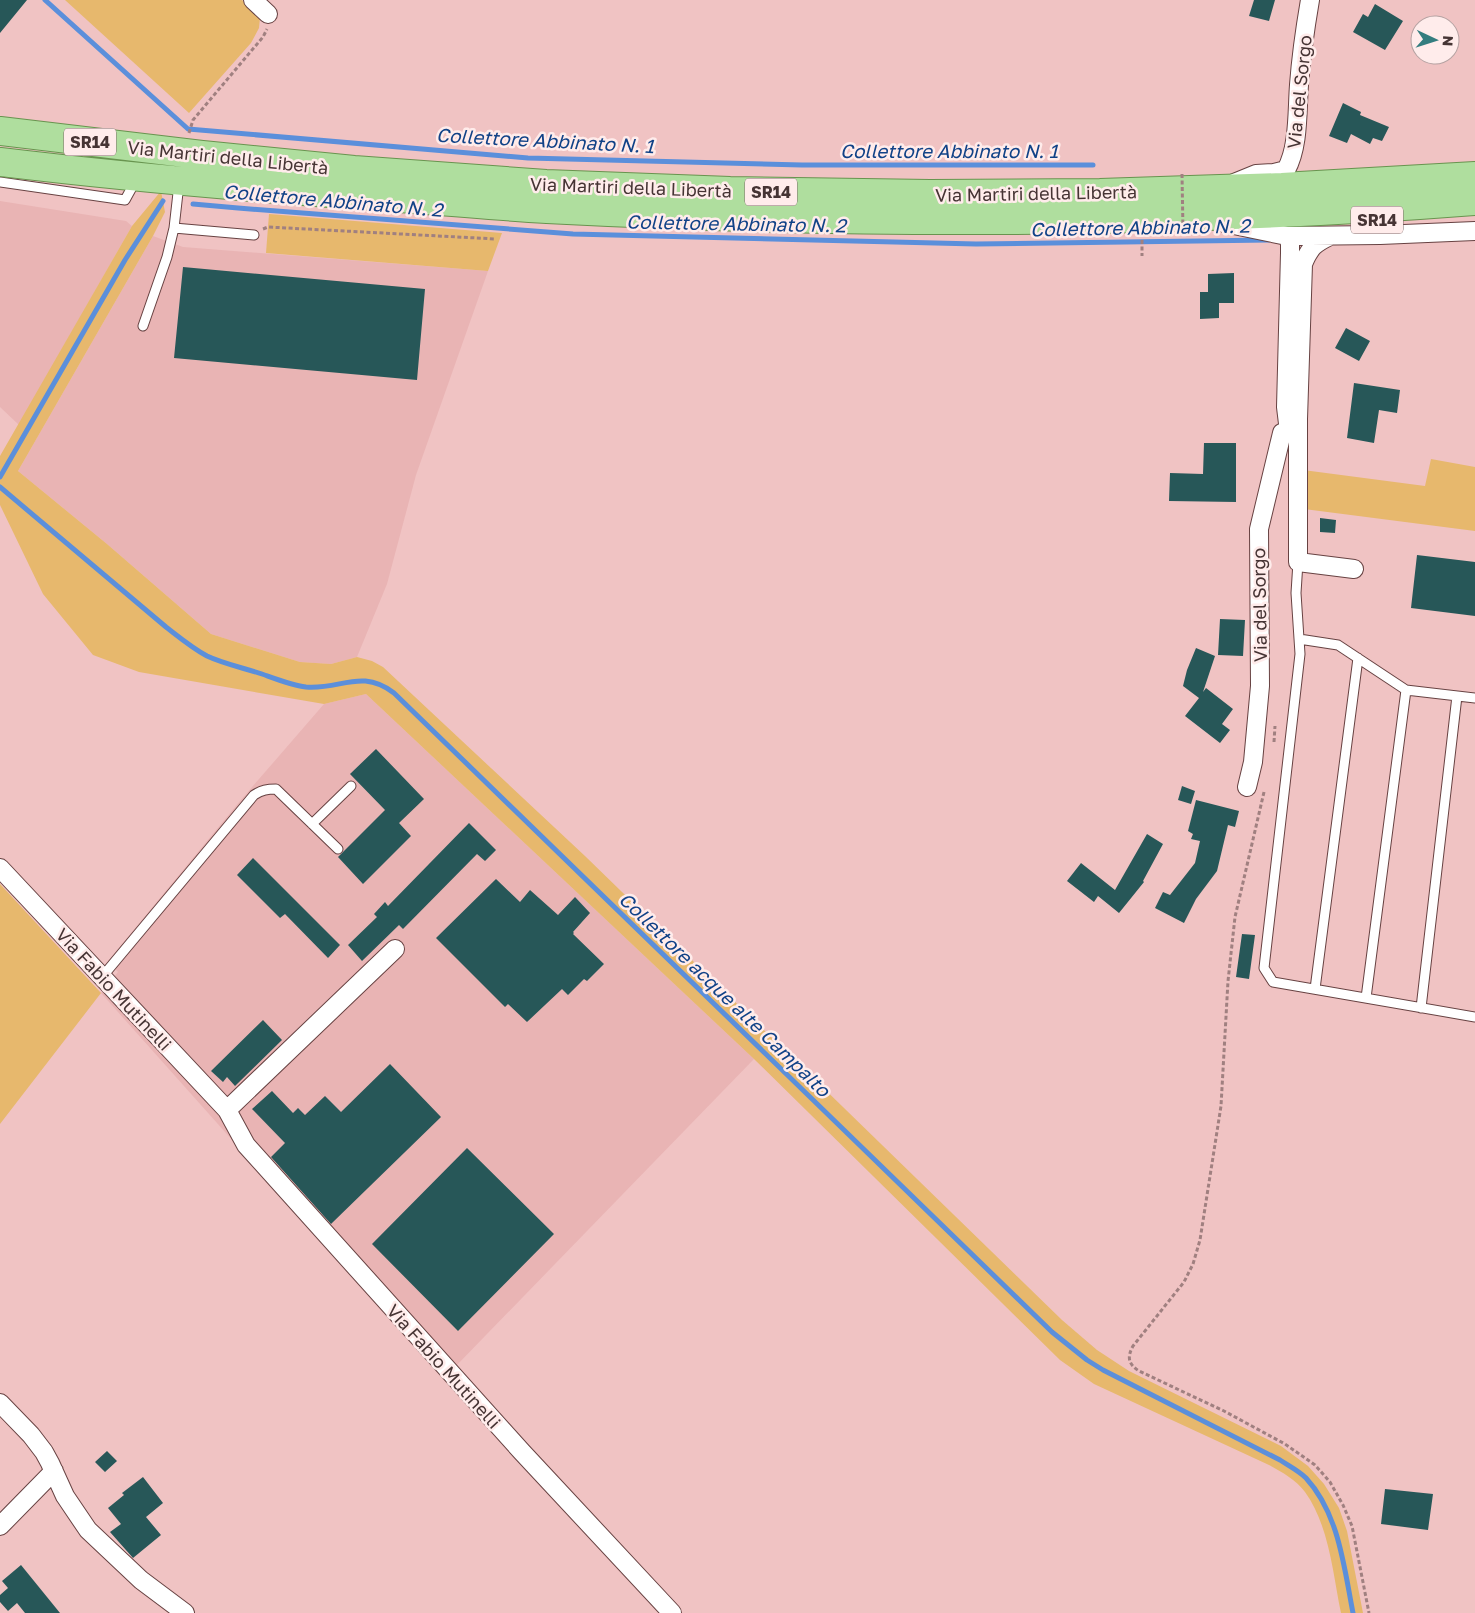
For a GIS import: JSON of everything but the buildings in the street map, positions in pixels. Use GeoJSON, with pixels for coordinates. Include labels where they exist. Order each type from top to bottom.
{"type":"FeatureCollection","features":[{"type":"Feature","properties":{"kind":"main road","name":"Via Martiri della Libertà"},"geometry":{"type":"LineString","coordinates":[[0,131],[211,156],[354,170],[556,184],[730,191],[930,194],[1100,193],[1216,190],[1475,176]]}},
{"type":"Feature","properties":{"kind":"main road","name":"SR14"},"geometry":{"type":"LineString","coordinates":[[1365,183],[1462,162],[1475,161]]}},
{"type":"Feature","properties":{"kind":"main road","name":"Via Martiri della Libertà"},"geometry":{"type":"LineString","coordinates":[[0,162],[138,178],[545,209],[730,216],[930,220],[1101,218],[1186,224],[1283,225],[1475,201]]}},
{"type":"Feature","properties":{"kind":"main road","name":"SR14"},"geometry":{"type":"LineString","coordinates":[[1283,225],[1475,218]]}},
{"type":"Feature","properties":{"kind":"street"},"geometry":{"type":"LineString","coordinates":[[253,0],[268,14]]}},
{"type":"Feature","properties":{"kind":"street","name":"Via del Sorgo"},"geometry":{"type":"LineString","coordinates":[[1216,190],[1256,174],[1286,170],[1292,160],[1295,144],[1302,46],[1310,0]]}},
{"type":"Feature","properties":{"kind":"street"},"geometry":{"type":"LineString","coordinates":[[1283,225],[1330,236],[1475,231]]}},
{"type":"Feature","properties":{"kind":"street","name":"Via del Sorgo"},"geometry":{"type":"LineString","coordinates":[[1283,225],[1290,243],[1286,407],[1294,433]]}},
{"type":"Feature","properties":{"kind":"street","name":"Via del Sorgo"},"geometry":{"type":"LineString","coordinates":[[1298,562],[1294,433],[1303,264],[1312,247],[1318,241],[1330,236]]}},
{"type":"Feature","properties":{"kind":"street","name":"Via del Sorgo"},"geometry":{"type":"LineString","coordinates":[[1248,787],[1253,762],[1260,686],[1259,528],[1282,433],[1294,433]]}},
{"type":"Feature","properties":{"kind":"street"},"geometry":{"type":"LineString","coordinates":[[1298,562],[1354,569]]}},
{"type":"Feature","properties":{"kind":"street","name":"Via Fabio Mutinelli"},"geometry":{"type":"LineString","coordinates":[[0,868],[228,1110],[246,1145],[522,1452],[672,1613]]}},
{"type":"Feature","properties":{"kind":"street"},"geometry":{"type":"LineString","coordinates":[[228,1110],[395,949]]}},
{"type":"Feature","properties":{"kind":"street"},"geometry":{"type":"LineString","coordinates":[[0,1403],[37,1443],[54,1471],[65,1496],[88,1530],[140,1580],[185,1613]]}},
{"type":"Feature","properties":{"kind":"street"},"geometry":{"type":"LineString","coordinates":[[0,1526],[54,1471]]}},
{"type":"Feature","properties":{"kind":"lane"},"geometry":{"type":"LineString","coordinates":[[0,182],[125,200],[138,178]]}},
{"type":"Feature","properties":{"kind":"lane"},"geometry":{"type":"LineString","coordinates":[[143,326],[167,257],[174,228],[179,181]]}},
{"type":"Feature","properties":{"kind":"lane"},"geometry":{"type":"LineString","coordinates":[[174,228],[254,235]]}},
{"type":"Feature","properties":{"kind":"lane"},"geometry":{"type":"LineString","coordinates":[[1298,562],[1296,593],[1300,654],[1264,968],[1273,982],[1475,1016]]}},
{"type":"Feature","properties":{"kind":"lane"},"geometry":{"type":"LineString","coordinates":[[1299,639],[1338,645],[1406,690],[1475,698]]}},
{"type":"Feature","properties":{"kind":"lane"},"geometry":{"type":"LineString","coordinates":[[1315,989],[1358,658]]}},
{"type":"Feature","properties":{"kind":"lane"},"geometry":{"type":"LineString","coordinates":[[1366,998],[1406,690]]}},
{"type":"Feature","properties":{"kind":"lane"},"geometry":{"type":"LineString","coordinates":[[1421,1008],[1457,696]]}},
{"type":"Feature","properties":{"kind":"lane"},"geometry":{"type":"LineString","coordinates":[[312,824],[351,786]]}},
{"type":"Feature","properties":{"kind":"lane"},"geometry":{"type":"LineString","coordinates":[[102,977],[254,795],[268,789],[276,789],[338,849]]}},
{"type":"Feature","properties":{"kind":"path"},"geometry":{"type":"LineString","coordinates":[[188,136],[192,120],[263,37],[269,24],[268,14]]}},
{"type":"Feature","properties":{"kind":"path"},"geometry":{"type":"LineString","coordinates":[[1182,174],[1186,224]]}},
{"type":"Feature","properties":{"kind":"path"},"geometry":{"type":"LineString","coordinates":[[254,235],[268,227],[496,239]]}},
{"type":"Feature","properties":{"kind":"path"},"geometry":{"type":"LineString","coordinates":[[1142,248],[1142,256]]}},
{"type":"Feature","properties":{"kind":"path"},"geometry":{"type":"LineString","coordinates":[[1273,746],[1276,718]]}},
{"type":"Feature","properties":{"kind":"path"},"geometry":{"type":"LineString","coordinates":[[1266,784],[1235,917],[1228,981],[1221,1106],[1200,1240],[1193,1264],[1184,1282],[1133,1346],[1128,1360],[1132,1367],[1139,1371],[1224,1411],[1285,1444],[1315,1465],[1330,1482],[1352,1526],[1369,1613]]}},
{"type":"Feature","properties":{"kind":"shaded area"},"geometry":{"type":"Polygon","coordinates":[[[65,0],[242,0],[260,18],[259,28],[251,43],[189,113],[65,0]]]}},
{"type":"Feature","properties":{"kind":"shaded area"},"geometry":{"type":"Polygon","coordinates":[[[161,191],[165,212],[153,236],[18,471],[107,544],[211,634],[300,662],[331,664],[357,657],[372,661],[383,667],[585,856],[1062,1320],[1097,1350],[1129,1371],[1281,1446],[1308,1466],[1324,1484],[1339,1508],[1347,1531],[1363,1613],[1341,1613],[1329,1550],[1320,1519],[1305,1492],[1297,1484],[1284,1473],[1269,1465],[1094,1384],[1060,1360],[754,1059],[366,694],[324,704],[139,672],[93,655],[43,594],[0,505],[0,456],[132,226],[161,191]]]}},
{"type":"Feature","properties":{"kind":"shaded area"},"geometry":{"type":"Polygon","coordinates":[[[0,201],[126,221],[132,226],[19,425],[0,407],[0,201]]]}},
{"type":"Feature","properties":{"kind":"shaded area"},"geometry":{"type":"Polygon","coordinates":[[[269,214],[502,233],[488,271],[266,253],[269,214]]]}},
{"type":"Feature","properties":{"kind":"shaded area"},"geometry":{"type":"Polygon","coordinates":[[[153,236],[183,247],[488,271],[416,475],[387,584],[357,657],[331,664],[300,662],[211,634],[107,544],[18,471],[153,236]]]}},
{"type":"Feature","properties":{"kind":"shaded area"},"geometry":{"type":"Polygon","coordinates":[[[1431,459],[1475,467],[1475,531],[1304,509],[1303,470],[1425,486],[1431,459]]]}},
{"type":"Feature","properties":{"kind":"shaded area"},"geometry":{"type":"Polygon","coordinates":[[[366,694],[754,1059],[455,1367],[442,1375],[101,993],[118,972],[108,961],[240,801],[324,704],[366,694]]]}},
{"type":"Feature","properties":{"kind":"shaded area"},"geometry":{"type":"Polygon","coordinates":[[[0,884],[101,993],[0,1124],[0,884]]]}},
{"type":"Feature","properties":{"kind":"waterway","name":"Collettore Abbinato N. 1"},"geometry":{"type":"LineString","coordinates":[[45,0],[188,129],[528,158],[802,165],[1093,165]]}},
{"type":"Feature","properties":{"kind":"waterway","name":"Collettore Abbinato N. 2"},"geometry":{"type":"LineString","coordinates":[[0,477],[125,260],[163,201]]}},
{"type":"Feature","properties":{"kind":"waterway","name":"Collettore Abbinato N. 2"},"geometry":{"type":"LineString","coordinates":[[193,204],[573,234],[976,244],[1269,240]]}},
{"type":"Feature","properties":{"kind":"waterway","name":"Collettore acque alte Campalto"},"geometry":{"type":"LineString","coordinates":[[0,487],[166,627],[207,656],[300,686],[318,687],[361,681],[371,682],[394,693],[1052,1332],[1087,1360],[1103,1370],[1280,1460],[1306,1478],[1317,1492],[1333,1524],[1339,1542],[1353,1613]]}}]}
